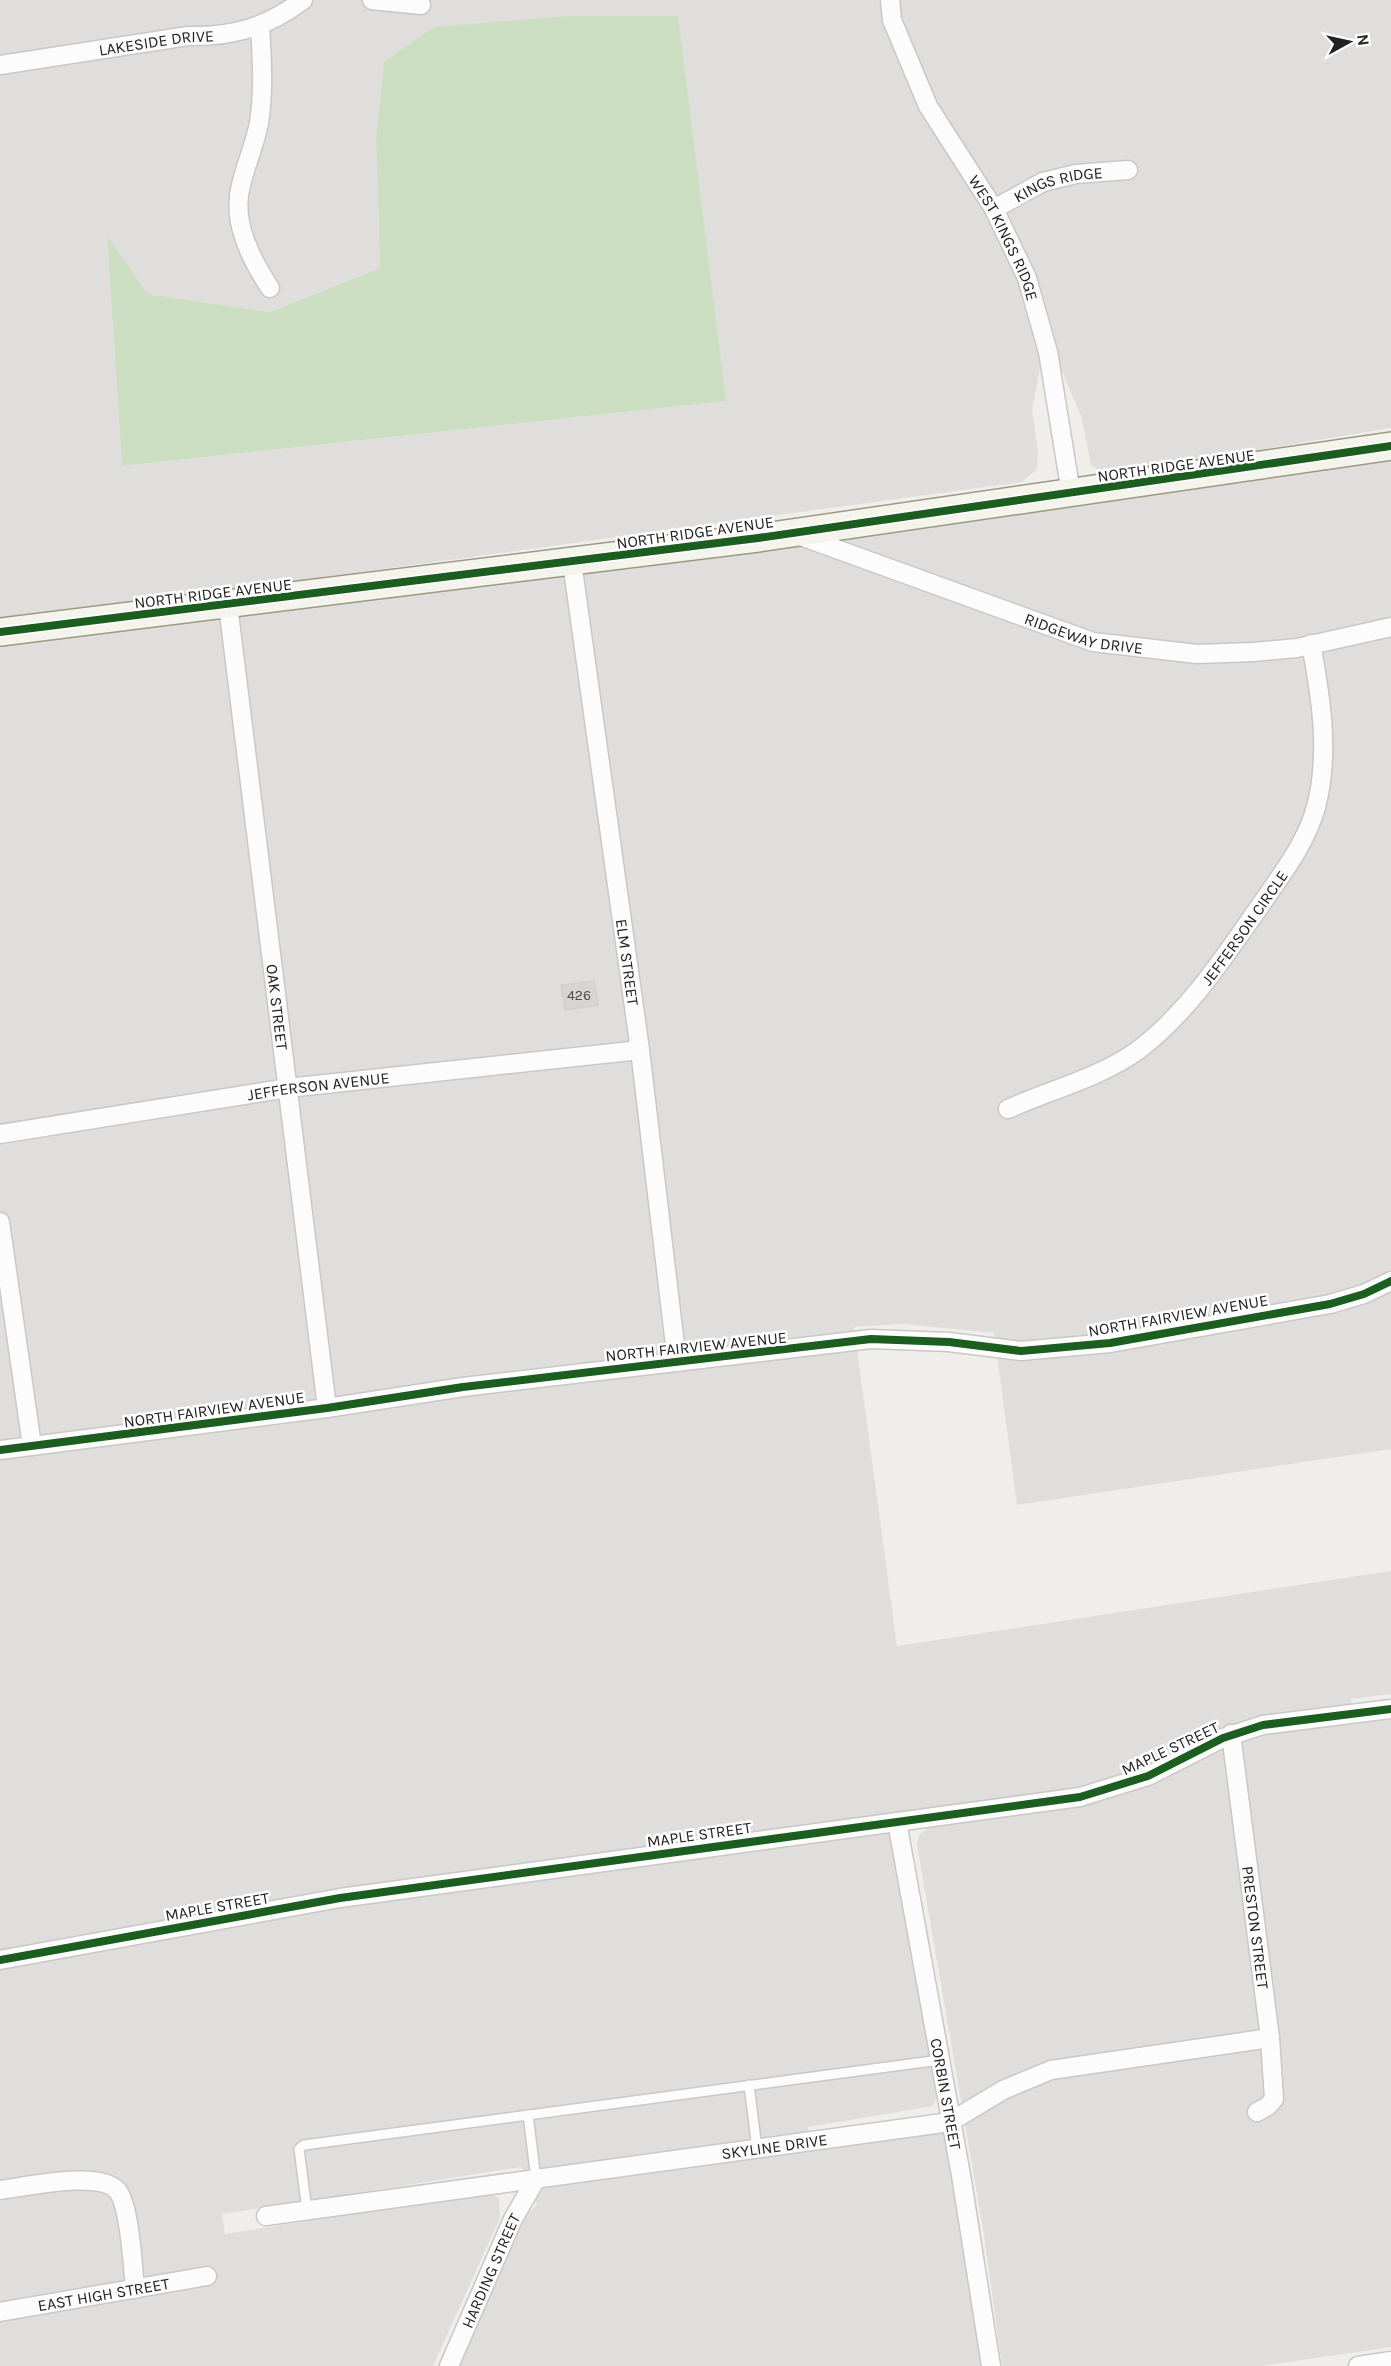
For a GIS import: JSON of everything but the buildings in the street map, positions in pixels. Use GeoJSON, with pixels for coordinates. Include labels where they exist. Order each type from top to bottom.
{"type":"FeatureCollection","features":[{"type":"Feature","properties":{"kind":"street","name":"LAKESIDE DRIVE"},"geometry":{"type":"LineString","coordinates":[[0,65],[188,36],[232,34],[260,26],[284,14],[303,0]]}},
{"type":"Feature","properties":{"kind":"street"},"geometry":{"type":"LineString","coordinates":[[372,0],[422,5]]}},
{"type":"Feature","properties":{"kind":"street","name":"WEST KINGS RIDGE"},"geometry":{"type":"LineString","coordinates":[[890,0],[892,20],[928,106],[994,209],[1027,278],[1047,352],[1071,493]]}},
{"type":"Feature","properties":{"kind":"street"},"geometry":{"type":"LineString","coordinates":[[260,26],[262,75],[259,123],[240,188],[239,213],[245,241],[255,265],[270,288]]}},
{"type":"Feature","properties":{"kind":"street","name":"KINGS RIDGE"},"geometry":{"type":"LineString","coordinates":[[994,209],[1043,182],[1076,174],[1128,170]]}},
{"type":"Feature","properties":{"kind":"street","name":"NORTH RIDGE AVENUE"},"geometry":{"type":"LineString","coordinates":[[0,632],[790,533],[1391,446]]}},
{"type":"Feature","properties":{"kind":"street","name":"RIDGEWAY DRIVE"},"geometry":{"type":"LineString","coordinates":[[790,533],[1093,642],[1197,654],[1253,652],[1311,644],[1391,627]]}},
{"type":"Feature","properties":{"kind":"street","name":"ELM STREET"},"geometry":{"type":"LineString","coordinates":[[572,562],[640,1050],[677,1362]]}},
{"type":"Feature","properties":{"kind":"street","name":"OAK STREET"},"geometry":{"type":"LineString","coordinates":[[228,605],[327,1408]]}},
{"type":"Feature","properties":{"kind":"street","name":"JEFFERSON CIRCLE"},"geometry":{"type":"LineString","coordinates":[[1008,1109],[1086,1078],[1124,1059],[1155,1036],[1209,980],[1279,878],[1307,834],[1319,791],[1323,761],[1322,716],[1311,644]]}},
{"type":"Feature","properties":{"kind":"street","name":"JEFFERSON AVENUE"},"geometry":{"type":"LineString","coordinates":[[0,1134],[288,1088],[640,1050]]}},
{"type":"Feature","properties":{"kind":"street"},"geometry":{"type":"LineString","coordinates":[[0,1222],[32,1446]]}},
{"type":"Feature","properties":{"kind":"street","name":"NORTH FAIRVIEW AVENUE"},"geometry":{"type":"LineString","coordinates":[[0,1450],[327,1408],[463,1387],[890,1338],[1021,1351],[1110,1343],[1330,1304],[1391,1281]]}},
{"type":"Feature","properties":{"kind":"street","name":"MAPLE STREET"},"geometry":{"type":"LineString","coordinates":[[0,1960],[340,1898],[1080,1797],[1148,1776],[1231,1734],[1263,1725],[1391,1709]]}},
{"type":"Feature","properties":{"kind":"street","name":"PRESTON STREET"},"geometry":{"type":"LineString","coordinates":[[1231,1734],[1270,2038],[1274,2099],[1257,2112]]}},
{"type":"Feature","properties":{"kind":"street","name":"CORBIN STREET"},"geometry":{"type":"LineString","coordinates":[[897,1822],[950,2122],[962,2175],[991,2366]]}},
{"type":"Feature","properties":{"kind":"street","name":"SKYLINE DRIVE"},"geometry":{"type":"LineString","coordinates":[[266,2216],[950,2122],[1003,2090],[1051,2070],[1270,2038]]}},
{"type":"Feature","properties":{"kind":"street"},"geometry":{"type":"LineString","coordinates":[[0,2190],[89,2179],[108,2183],[118,2191],[127,2218],[135,2289]]}},
{"type":"Feature","properties":{"kind":"street","name":"HARDING STREET"},"geometry":{"type":"LineString","coordinates":[[449,2366],[513,2219],[536,2179]]}},
{"type":"Feature","properties":{"kind":"street","name":"EAST HIGH STREET"},"geometry":{"type":"LineString","coordinates":[[0,2312],[207,2276]]}},
{"type":"Feature","properties":{"kind":"street"},"geometry":{"type":"LineString","coordinates":[[1358,2366],[1391,2361]]}},
{"type":"Feature","properties":{"kind":"lane"},"geometry":{"type":"LineString","coordinates":[[307,2210],[299,2149],[304,2145],[940,2060]]}},
{"type":"Feature","properties":{"kind":"lane"},"geometry":{"type":"LineString","coordinates":[[749,2085],[757,2149]]}},
{"type":"Feature","properties":{"kind":"lane"},"geometry":{"type":"LineString","coordinates":[[528,2115],[536,2179]]}},
{"type":"Feature","properties":{"kind":"shaded area"},"geometry":{"type":"Polygon","coordinates":[[[0,0],[1391,0],[1391,428],[1113,474],[1100,471],[1091,465],[1081,415],[1060,367],[1040,369],[1032,409],[1038,453],[1037,469],[1022,482],[0,621],[0,0]],[[384,63],[376,137],[380,268],[270,312],[148,294],[107,237],[122,466],[725,401],[384,63]]]}},
{"type":"Feature","properties":{"kind":"shaded area"},"geometry":{"type":"Polygon","coordinates":[[[1391,457],[1391,1449],[1017,1505],[994,1333],[904,1324],[854,1327],[897,1646],[1391,1571],[1391,1694],[1351,1699],[1355,1723],[1391,1719],[1391,2347],[1261,2366],[1002,2366],[983,2228],[917,1845],[919,1835],[926,1830],[921,1808],[889,1813],[938,2090],[936,2099],[933,2106],[808,2127],[811,2147],[942,2131],[947,2137],[984,2366],[457,2366],[525,2218],[537,2204],[521,2167],[222,2214],[225,2234],[488,2193],[499,2198],[500,2218],[433,2366],[0,2366],[0,646],[727,552],[745,553],[1391,457]]]}},
{"type":"Feature","properties":{"kind":"green space"},"geometry":{"type":"Polygon","coordinates":[[[567,16],[678,16],[726,401],[122,466],[107,236],[148,294],[270,312],[380,268],[376,137],[384,62],[434,27],[567,16]]]}},
{"type":"Feature","properties":{"kind":"cycle path"},"geometry":{"type":"LineString","coordinates":[[0,632],[758,538],[1391,446]]}},
{"type":"Feature","properties":{"kind":"cycle path"},"geometry":{"type":"LineString","coordinates":[[0,1450],[327,1408],[463,1387],[871,1339],[949,1342],[1021,1351],[1110,1343],[1330,1304],[1364,1294],[1391,1281]]}},
{"type":"Feature","properties":{"kind":"cycle path"},"geometry":{"type":"LineString","coordinates":[[0,1960],[340,1898],[1080,1797],[1148,1776],[1223,1738],[1263,1725],[1391,1709]]}}]}
